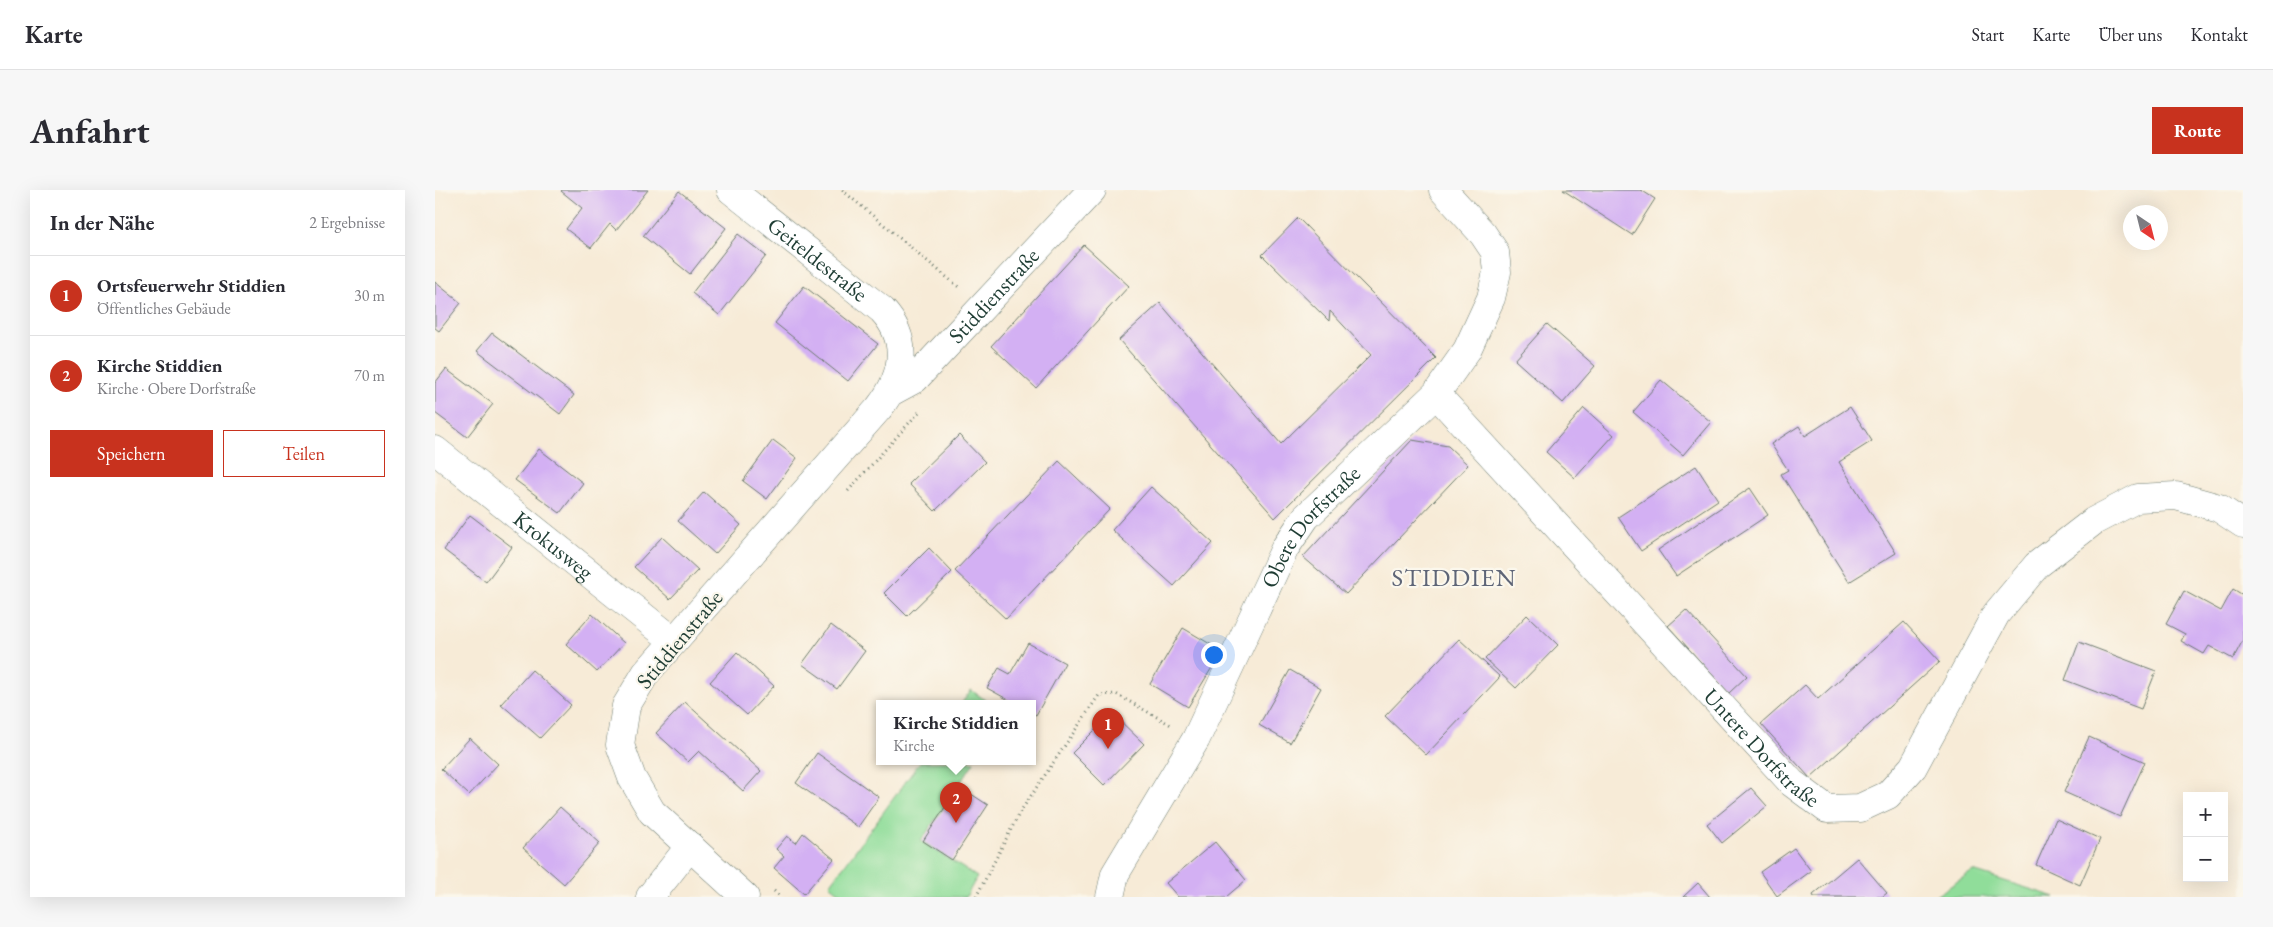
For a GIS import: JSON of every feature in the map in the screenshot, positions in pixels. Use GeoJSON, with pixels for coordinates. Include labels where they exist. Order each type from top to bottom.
{"type":"FeatureCollection","features":[{"type":"Feature","properties":{"kind":"street","name":"Geiteldestraße"},"geometry":{"type":"LineString","coordinates":[[731,190],[882,310]]}},
{"type":"Feature","properties":{"kind":"street","name":"Stiddienstraße"},"geometry":{"type":"LineString","coordinates":[[891,392],[915,379],[1092,190]]}},
{"type":"Feature","properties":{"kind":"street","name":"Obere Dorfstraße"},"geometry":{"type":"LineString","coordinates":[[1110,897],[1115,874],[1196,739],[1285,548],[1306,517],[1436,394],[1467,350],[1491,298],[1497,272],[1495,252],[1483,234],[1443,190]]}},
{"type":"Feature","properties":{"kind":"street","name":"Stiddienstraße"},"geometry":{"type":"LineString","coordinates":[[756,891],[690,846],[652,812],[632,778],[620,744],[626,706],[646,673],[891,392],[898,376],[901,359],[899,340],[894,323],[882,310]]}},
{"type":"Feature","properties":{"kind":"street","name":"Untere Dorfstraße"},"geometry":{"type":"LineString","coordinates":[[1436,394],[1792,783],[1827,809],[1860,808],[1888,794],[1894,788],[1913,767],[1996,614],[2037,565],[2094,521],[2138,498],[2176,496],[2219,508],[2243,524]]}},
{"type":"Feature","properties":{"kind":"street","name":"Krokusweg"},"geometry":{"type":"LineString","coordinates":[[435,450],[674,641]]}},
{"type":"Feature","properties":{"kind":"street"},"geometry":{"type":"LineString","coordinates":[[649,897],[690,846]]}},
{"type":"Feature","properties":{"kind":"path"},"geometry":{"type":"LineString","coordinates":[[842,190],[983,307]]}},
{"type":"Feature","properties":{"kind":"path"},"geometry":{"type":"LineString","coordinates":[[847,492],[920,411]]}},
{"type":"Feature","properties":{"kind":"path"},"geometry":{"type":"LineString","coordinates":[[976,897],[1020,812],[1099,695],[1116,694],[1196,739]]}},
{"type":"Feature","properties":{"kind":"path"},"geometry":{"type":"LineString","coordinates":[[756,891],[781,897]]}},
{"type":"Feature","properties":{"kind":"green space"},"geometry":{"type":"Polygon","coordinates":[[[971,690],[985,700],[964,700],[971,690]]]}},
{"type":"Feature","properties":{"kind":"green space"},"geometry":{"type":"Polygon","coordinates":[[[918,765],[972,765],[921,841],[977,877],[966,897],[845,897],[830,885],[918,765]]]}},
{"type":"Feature","properties":{"kind":"green space"},"geometry":{"type":"Polygon","coordinates":[[[1973,871],[2055,897],[1934,897],[1973,871]]]}},
{"type":"Feature","properties":{"kind":"building"},"geometry":{"type":"Polygon","coordinates":[[[562,190],[648,190],[616,230],[610,224],[591,248],[566,229],[582,208],[562,190]]]}},
{"type":"Feature","properties":{"kind":"building"},"geometry":{"type":"Polygon","coordinates":[[[1563,190],[1641,190],[1655,199],[1632,235],[1563,190]]]}},
{"type":"Feature","properties":{"kind":"building"},"geometry":{"type":"Polygon","coordinates":[[[679,191],[726,228],[690,274],[643,236],[679,191]]]}},
{"type":"Feature","properties":{"kind":"building"},"geometry":{"type":"Polygon","coordinates":[[[1298,218],[1436,358],[1275,518],[1119,340],[1160,303],[1281,444],[1371,355],[1330,311],[1329,321],[1262,255],[1298,218]]]}},
{"type":"Feature","properties":{"kind":"building"},"geometry":{"type":"Polygon","coordinates":[[[738,234],[766,256],[719,315],[692,293],[738,234]]]}},
{"type":"Feature","properties":{"kind":"building"},"geometry":{"type":"Polygon","coordinates":[[[1084,245],[1129,286],[1036,388],[991,346],[1084,245]]]}},
{"type":"Feature","properties":{"kind":"building"},"geometry":{"type":"Polygon","coordinates":[[[435,282],[461,303],[439,331],[435,328],[435,282]]]}},
{"type":"Feature","properties":{"kind":"building"},"geometry":{"type":"Polygon","coordinates":[[[804,286],[878,344],[848,381],[775,323],[804,286]]]}},
{"type":"Feature","properties":{"kind":"building"},"geometry":{"type":"Polygon","coordinates":[[[1547,324],[1595,366],[1563,403],[1515,360],[1547,324]]]}},
{"type":"Feature","properties":{"kind":"building"},"geometry":{"type":"Polygon","coordinates":[[[492,333],[574,395],[560,414],[477,351],[492,333]]]}},
{"type":"Feature","properties":{"kind":"building"},"geometry":{"type":"Polygon","coordinates":[[[446,369],[493,404],[467,437],[435,413],[435,383],[446,369]]]}},
{"type":"Feature","properties":{"kind":"building"},"geometry":{"type":"Polygon","coordinates":[[[1661,380],[1711,422],[1683,455],[1633,412],[1661,380]]]}},
{"type":"Feature","properties":{"kind":"building"},"geometry":{"type":"Polygon","coordinates":[[[1850,407],[1872,441],[1839,462],[1896,553],[1849,582],[1781,474],[1788,470],[1771,444],[1799,426],[1805,436],[1850,407]]]}},
{"type":"Feature","properties":{"kind":"building"},"geometry":{"type":"Polygon","coordinates":[[[1584,408],[1614,435],[1575,478],[1546,452],[1584,408]]]}},
{"type":"Feature","properties":{"kind":"building"},"geometry":{"type":"Polygon","coordinates":[[[959,435],[985,462],[935,511],[909,484],[959,435]]]}},
{"type":"Feature","properties":{"kind":"building"},"geometry":{"type":"Polygon","coordinates":[[[773,440],[797,458],[767,499],[743,481],[773,440]]]}},
{"type":"Feature","properties":{"kind":"building"},"geometry":{"type":"Polygon","coordinates":[[[1412,440],[1448,446],[1468,465],[1346,594],[1303,557],[1412,440]]]}},
{"type":"Feature","properties":{"kind":"building"},"geometry":{"type":"Polygon","coordinates":[[[539,449],[583,483],[560,513],[515,480],[539,449]]]}},
{"type":"Feature","properties":{"kind":"building"},"geometry":{"type":"Polygon","coordinates":[[[1059,461],[1110,509],[1006,619],[955,571],[1059,461]]]}},
{"type":"Feature","properties":{"kind":"building"},"geometry":{"type":"Polygon","coordinates":[[[1696,466],[1718,500],[1641,551],[1618,517],[1696,466]]]}},
{"type":"Feature","properties":{"kind":"building"},"geometry":{"type":"Polygon","coordinates":[[[1151,487],[1213,543],[1174,586],[1112,530],[1151,487]]]}},
{"type":"Feature","properties":{"kind":"building"},"geometry":{"type":"Polygon","coordinates":[[[1750,488],[1768,515],[1676,576],[1658,550],[1750,488]]]}},
{"type":"Feature","properties":{"kind":"building"},"geometry":{"type":"Polygon","coordinates":[[[704,492],[741,525],[715,554],[678,521],[704,492]]]}},
{"type":"Feature","properties":{"kind":"building"},"geometry":{"type":"Polygon","coordinates":[[[470,515],[512,547],[486,582],[444,550],[470,515]]]}},
{"type":"Feature","properties":{"kind":"building"},"geometry":{"type":"Polygon","coordinates":[[[662,537],[698,570],[670,599],[634,567],[662,537]]]}},
{"type":"Feature","properties":{"kind":"building"},"geometry":{"type":"Polygon","coordinates":[[[929,548],[952,572],[907,616],[884,593],[929,548]]]}},
{"type":"Feature","properties":{"kind":"building"},"geometry":{"type":"Polygon","coordinates":[[[2233,589],[2243,595],[2243,640],[2233,659],[2209,646],[2204,654],[2181,641],[2185,634],[2166,624],[2184,591],[2221,611],[2233,589]]]}},
{"type":"Feature","properties":{"kind":"building"},"geometry":{"type":"Polygon","coordinates":[[[1686,610],[1747,676],[1729,693],[1668,626],[1686,610]]]}},
{"type":"Feature","properties":{"kind":"building"},"geometry":{"type":"Polygon","coordinates":[[[592,614],[624,643],[597,672],[566,644],[592,614]]]}},
{"type":"Feature","properties":{"kind":"building"},"geometry":{"type":"Polygon","coordinates":[[[1527,615],[1558,645],[1516,688],[1485,659],[1527,615]]]}},
{"type":"Feature","properties":{"kind":"building"},"geometry":{"type":"Polygon","coordinates":[[[1904,622],[1940,661],[1810,778],[1761,724],[1805,685],[1818,699],[1904,622]]]}},
{"type":"Feature","properties":{"kind":"building"},"geometry":{"type":"Polygon","coordinates":[[[831,625],[865,651],[837,689],[802,664],[831,625]]]}},
{"type":"Feature","properties":{"kind":"building"},"geometry":{"type":"Polygon","coordinates":[[[1183,628],[1222,651],[1188,707],[1150,684],[1183,628]]]}},
{"type":"Feature","properties":{"kind":"building"},"geometry":{"type":"Polygon","coordinates":[[[1459,639],[1500,677],[1426,755],[1385,716],[1459,639]]]}},
{"type":"Feature","properties":{"kind":"building"},"geometry":{"type":"Polygon","coordinates":[[[2079,642],[2156,671],[2141,709],[2065,680],[2079,642]]]}},
{"type":"Feature","properties":{"kind":"building"},"geometry":{"type":"Polygon","coordinates":[[[1028,643],[1065,663],[1036,715],[1036,700],[1009,700],[987,688],[999,668],[1010,674],[1028,643]]]}},
{"type":"Feature","properties":{"kind":"building"},"geometry":{"type":"Polygon","coordinates":[[[737,652],[774,686],[747,715],[710,682],[737,652]]]}},
{"type":"Feature","properties":{"kind":"building"},"geometry":{"type":"Polygon","coordinates":[[[532,670],[571,705],[540,738],[501,704],[532,670]]]}},
{"type":"Feature","properties":{"kind":"building"},"geometry":{"type":"Polygon","coordinates":[[[1290,670],[1321,688],[1290,743],[1259,725],[1290,670]]]}},
{"type":"Feature","properties":{"kind":"building"},"geometry":{"type":"Polygon","coordinates":[[[685,702],[761,771],[743,791],[699,751],[688,762],[656,733],[685,702]]]}},
{"type":"Feature","properties":{"kind":"building"},"geometry":{"type":"Polygon","coordinates":[[[1112,713],[1144,744],[1104,785],[1072,753],[1112,713]]]}},
{"type":"Feature","properties":{"kind":"building"},"geometry":{"type":"Polygon","coordinates":[[[2089,737],[2145,762],[2120,817],[2064,792],[2089,737]]]}},
{"type":"Feature","properties":{"kind":"building"},"geometry":{"type":"Polygon","coordinates":[[[470,738],[498,764],[469,795],[441,769],[470,738]]]}},
{"type":"Feature","properties":{"kind":"building"},"geometry":{"type":"Polygon","coordinates":[[[817,753],[879,797],[858,827],[796,783],[817,753]]]}},
{"type":"Feature","properties":{"kind":"building"},"geometry":{"type":"Polygon","coordinates":[[[959,786],[988,805],[952,860],[923,841],[959,786]]]}},
{"type":"Feature","properties":{"kind":"building"},"geometry":{"type":"Polygon","coordinates":[[[1751,788],[1767,806],[1722,843],[1707,824],[1751,788]]]}},
{"type":"Feature","properties":{"kind":"building"},"geometry":{"type":"Polygon","coordinates":[[[560,807],[600,843],[564,884],[523,848],[560,807]]]}},
{"type":"Feature","properties":{"kind":"building"},"geometry":{"type":"Polygon","coordinates":[[[2056,819],[2100,839],[2080,885],[2036,865],[2056,819]]]}},
{"type":"Feature","properties":{"kind":"building"},"geometry":{"type":"Polygon","coordinates":[[[803,833],[834,859],[804,894],[774,868],[784,856],[776,849],[787,836],[796,843],[803,833]]]}},
{"type":"Feature","properties":{"kind":"building"},"geometry":{"type":"Polygon","coordinates":[[[1215,842],[1246,880],[1226,897],[1178,897],[1166,883],[1215,842]]]}},
{"type":"Feature","properties":{"kind":"building"},"geometry":{"type":"Polygon","coordinates":[[[1794,848],[1811,871],[1777,896],[1760,872],[1794,848]]]}},
{"type":"Feature","properties":{"kind":"building"},"geometry":{"type":"Polygon","coordinates":[[[1857,858],[1887,893],[1882,897],[1814,897],[1813,895],[1857,858]]]}},
{"type":"Feature","properties":{"kind":"building"},"geometry":{"type":"Polygon","coordinates":[[[1698,883],[1710,897],[1683,897],[1698,883]]]}},
{"type":"Feature","properties":{"kind":"place","name":"Ortsfeuerwehr Stiddien"},"geometry":{"type":"Point","coordinates":[1108,749]}},
{"type":"Feature","properties":{"kind":"place","name":"Kirche Stiddien"},"geometry":{"type":"Point","coordinates":[956,823]}},
{"type":"Feature","properties":{"kind":"district","name":"STIDDIEN"},"geometry":{"type":"Point","coordinates":[1454,577]}}]}
